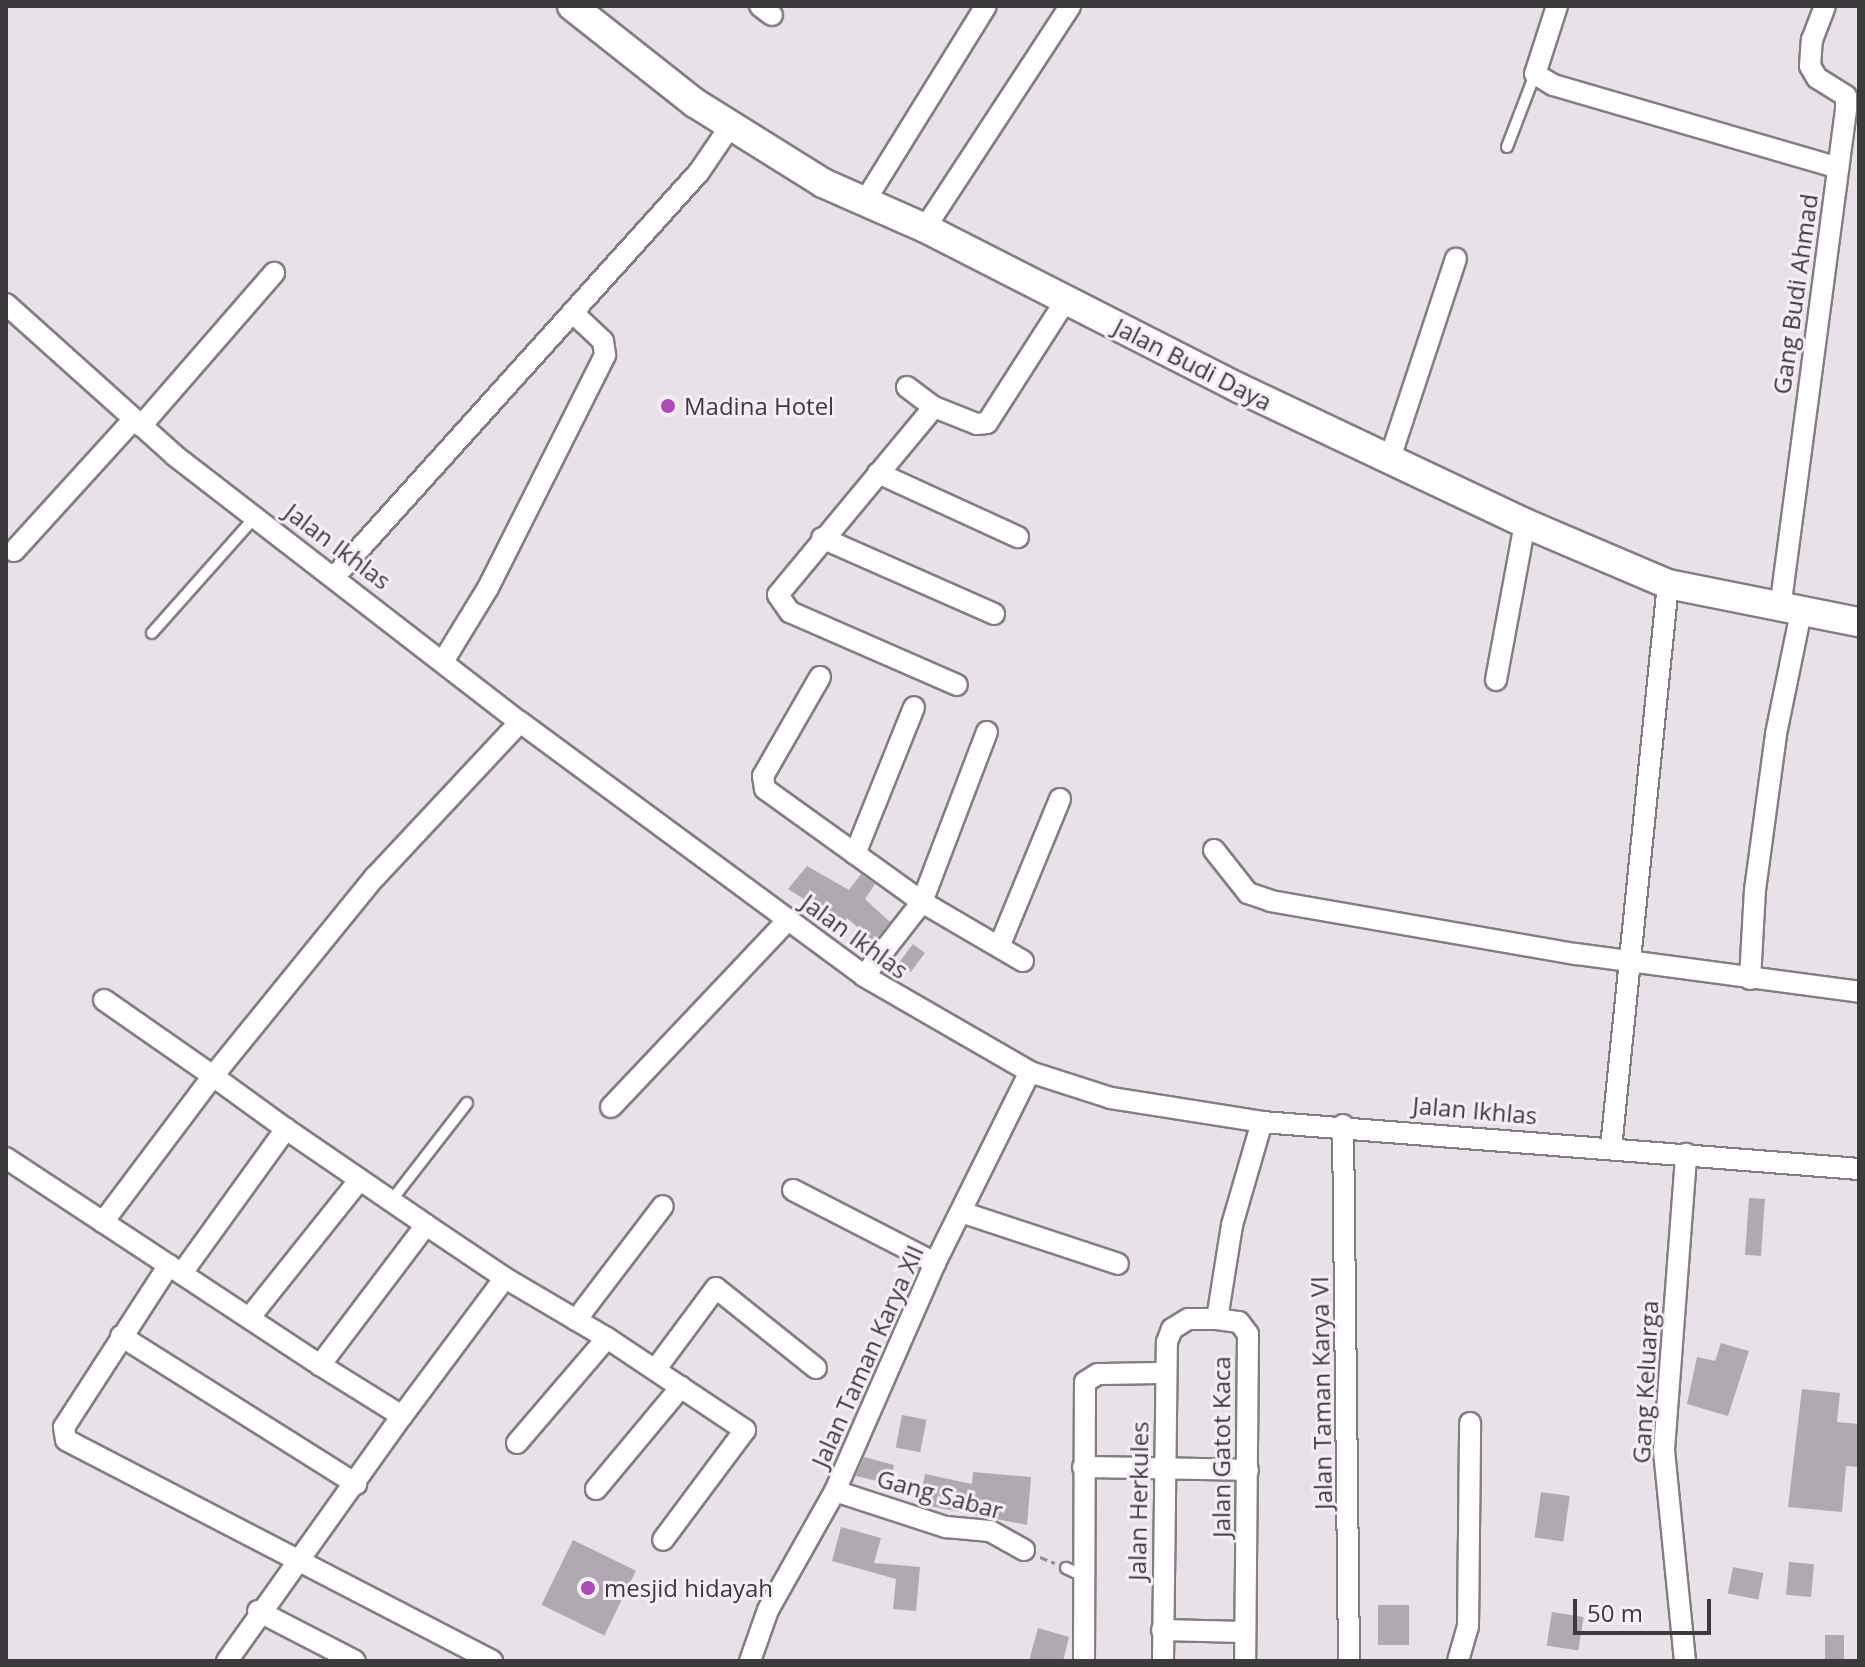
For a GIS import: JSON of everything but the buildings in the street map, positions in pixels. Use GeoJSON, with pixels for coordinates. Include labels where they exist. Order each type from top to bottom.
{"type":"FeatureCollection","features":[{"type":"Feature","properties":{"kind":"street"},"geometry":{"type":"LineString","coordinates":[[865,201],[986,6]]}},
{"type":"Feature","properties":{"kind":"street"},"geometry":{"type":"LineString","coordinates":[[925,228],[1070,6]]}},
{"type":"Feature","properties":{"kind":"street"},"geometry":{"type":"LineString","coordinates":[[1557,6],[1535,74],[1553,85],[1838,168]]}},
{"type":"Feature","properties":{"kind":"street","name":"Gang Budi Ahmad"},"geometry":{"type":"LineString","coordinates":[[1750,979],[1846,96],[1817,78],[1810,66],[1812,40],[1825,6]]}},
{"type":"Feature","properties":{"kind":"street","name":"Jalan Budi Daya"},"geometry":{"type":"LineString","coordinates":[[580,8],[731,125],[823,183],[925,228],[1066,300],[1525,523],[1668,584],[1790,611],[1859,622]]}},
{"type":"Feature","properties":{"kind":"street"},"geometry":{"type":"LineString","coordinates":[[335,576],[699,172],[731,125]]}},
{"type":"Feature","properties":{"kind":"street"},"geometry":{"type":"LineString","coordinates":[[1390,458],[1456,259]]}},
{"type":"Feature","properties":{"kind":"street"},"geometry":{"type":"LineString","coordinates":[[14,551],[138,422],[274,273]]}},
{"type":"Feature","properties":{"kind":"street"},"geometry":{"type":"LineString","coordinates":[[907,387],[934,407],[977,424],[987,423],[1066,300]]}},
{"type":"Feature","properties":{"kind":"street","name":"Jalan Ikhlas"},"geometry":{"type":"LineString","coordinates":[[6,304],[138,422],[520,722],[864,976],[1030,1072],[1111,1098],[1262,1122],[1343,1125],[1859,1169]]}},
{"type":"Feature","properties":{"kind":"street"},"geometry":{"type":"LineString","coordinates":[[444,660],[488,588],[606,352],[603,341],[572,312]]}},
{"type":"Feature","properties":{"kind":"street"},"geometry":{"type":"LineString","coordinates":[[934,407],[780,589],[782,606],[957,685]]}},
{"type":"Feature","properties":{"kind":"street"},"geometry":{"type":"LineString","coordinates":[[878,473],[1018,537]]}},
{"type":"Feature","properties":{"kind":"street"},"geometry":{"type":"LineString","coordinates":[[1496,680],[1525,523]]}},
{"type":"Feature","properties":{"kind":"street"},"geometry":{"type":"LineString","coordinates":[[822,538],[994,614]]}},
{"type":"Feature","properties":{"kind":"street"},"geometry":{"type":"LineString","coordinates":[[1611,1148],[1668,584]]}},
{"type":"Feature","properties":{"kind":"street"},"geometry":{"type":"LineString","coordinates":[[820,677],[763,776],[763,785],[922,902],[1023,961]]}},
{"type":"Feature","properties":{"kind":"street"},"geometry":{"type":"LineString","coordinates":[[855,854],[914,707]]}},
{"type":"Feature","properties":{"kind":"street"},"geometry":{"type":"LineString","coordinates":[[103,1222],[213,1076],[375,877],[520,722]]}},
{"type":"Feature","properties":{"kind":"street"},"geometry":{"type":"LineString","coordinates":[[864,976],[922,902],[987,732]]}},
{"type":"Feature","properties":{"kind":"street"},"geometry":{"type":"LineString","coordinates":[[999,947],[1060,799]]}},
{"type":"Feature","properties":{"kind":"street"},"geometry":{"type":"LineString","coordinates":[[1214,850],[1248,893],[1271,901],[1629,962],[1859,992]]}},
{"type":"Feature","properties":{"kind":"street"},"geometry":{"type":"LineString","coordinates":[[611,1107],[788,920]]}},
{"type":"Feature","properties":{"kind":"street"},"geometry":{"type":"LineString","coordinates":[[104,1000],[505,1278],[607,1338],[739,1424],[745,1434],[663,1540]]}},
{"type":"Feature","properties":{"kind":"street","name":"Jalan Taman Karya XII"},"geometry":{"type":"LineString","coordinates":[[750,1661],[768,1610],[835,1491],[935,1263],[964,1213],[1030,1072]]}},
{"type":"Feature","properties":{"kind":"street"},"geometry":{"type":"LineString","coordinates":[[1217,1319],[1232,1225],[1262,1122]]}},
{"type":"Feature","properties":{"kind":"street","name":"Jalan Taman Karya VI"},"geometry":{"type":"LineString","coordinates":[[1343,1125],[1349,1661]]}},
{"type":"Feature","properties":{"kind":"street"},"geometry":{"type":"LineString","coordinates":[[286,1129],[121,1336],[63,1428],[66,1440],[492,1661]]}},
{"type":"Feature","properties":{"kind":"street","name":"Gang Keluarga"},"geometry":{"type":"LineString","coordinates":[[1685,1661],[1664,1450],[1686,1154]]}},
{"type":"Feature","properties":{"kind":"street"},"geometry":{"type":"LineString","coordinates":[[6,1158],[402,1416]]}},
{"type":"Feature","properties":{"kind":"street"},"geometry":{"type":"LineString","coordinates":[[250,1317],[360,1179]]}},
{"type":"Feature","properties":{"kind":"street"},"geometry":{"type":"LineString","coordinates":[[793,1190],[935,1263]]}},
{"type":"Feature","properties":{"kind":"street"},"geometry":{"type":"LineString","coordinates":[[576,1320],[663,1206]]}},
{"type":"Feature","properties":{"kind":"street"},"geometry":{"type":"LineString","coordinates":[[964,1213],[1118,1264]]}},
{"type":"Feature","properties":{"kind":"street"},"geometry":{"type":"LineString","coordinates":[[320,1365],[426,1225]]}},
{"type":"Feature","properties":{"kind":"street"},"geometry":{"type":"LineString","coordinates":[[227,1661],[258,1611],[300,1560],[505,1278]]}},
{"type":"Feature","properties":{"kind":"street"},"geometry":{"type":"LineString","coordinates":[[655,1370],[716,1288],[816,1368]]}},
{"type":"Feature","properties":{"kind":"street","name":"Jalan Herkules"},"geometry":{"type":"LineString","coordinates":[[1163,1661],[1164,1373],[1167,1342],[1172,1329],[1188,1319],[1217,1319]]}},
{"type":"Feature","properties":{"kind":"street","name":"Jalan Gatot Kaca"},"geometry":{"type":"LineString","coordinates":[[1217,1319],[1239,1322],[1248,1334],[1245,1661]]}},
{"type":"Feature","properties":{"kind":"street"},"geometry":{"type":"LineString","coordinates":[[121,1336],[356,1484]]}},
{"type":"Feature","properties":{"kind":"street"},"geometry":{"type":"LineString","coordinates":[[517,1443],[607,1338]]}},
{"type":"Feature","properties":{"kind":"street"},"geometry":{"type":"LineString","coordinates":[[1084,1661],[1075,1572],[1087,1377],[1164,1373]]}},
{"type":"Feature","properties":{"kind":"street"},"geometry":{"type":"LineString","coordinates":[[596,1489],[681,1387]]}},
{"type":"Feature","properties":{"kind":"street"},"geometry":{"type":"LineString","coordinates":[[1458,1661],[1468,1627],[1470,1423]]}},
{"type":"Feature","properties":{"kind":"street"},"geometry":{"type":"LineString","coordinates":[[1083,1467],[1248,1470]]}},
{"type":"Feature","properties":{"kind":"street","name":"Gang Sabar"},"geometry":{"type":"LineString","coordinates":[[835,1491],[946,1527],[990,1531],[1024,1550]]}},
{"type":"Feature","properties":{"kind":"street"},"geometry":{"type":"LineString","coordinates":[[258,1611],[355,1661]]}},
{"type":"Feature","properties":{"kind":"street"},"geometry":{"type":"LineString","coordinates":[[1162,1630],[1244,1632]]}},
{"type":"Feature","properties":{"kind":"lane"},"geometry":{"type":"LineString","coordinates":[[1507,147],[1535,74]]}},
{"type":"Feature","properties":{"kind":"lane"},"geometry":{"type":"LineString","coordinates":[[152,633],[256,516]]}},
{"type":"Feature","properties":{"kind":"lane"},"geometry":{"type":"LineString","coordinates":[[391,1201],[467,1103]]}},
{"type":"Feature","properties":{"kind":"path","name":"Gang Sabar"},"geometry":{"type":"LineString","coordinates":[[1024,1550],[1075,1572]]}},
{"type":"Feature","properties":{"kind":"place","name":"Madina Hotel"},"geometry":{"type":"Point","coordinates":[668,406]}},
{"type":"Feature","properties":{"kind":"place","name":"mesjid hidayah"},"geometry":{"type":"Point","coordinates":[588,1588]}}]}
